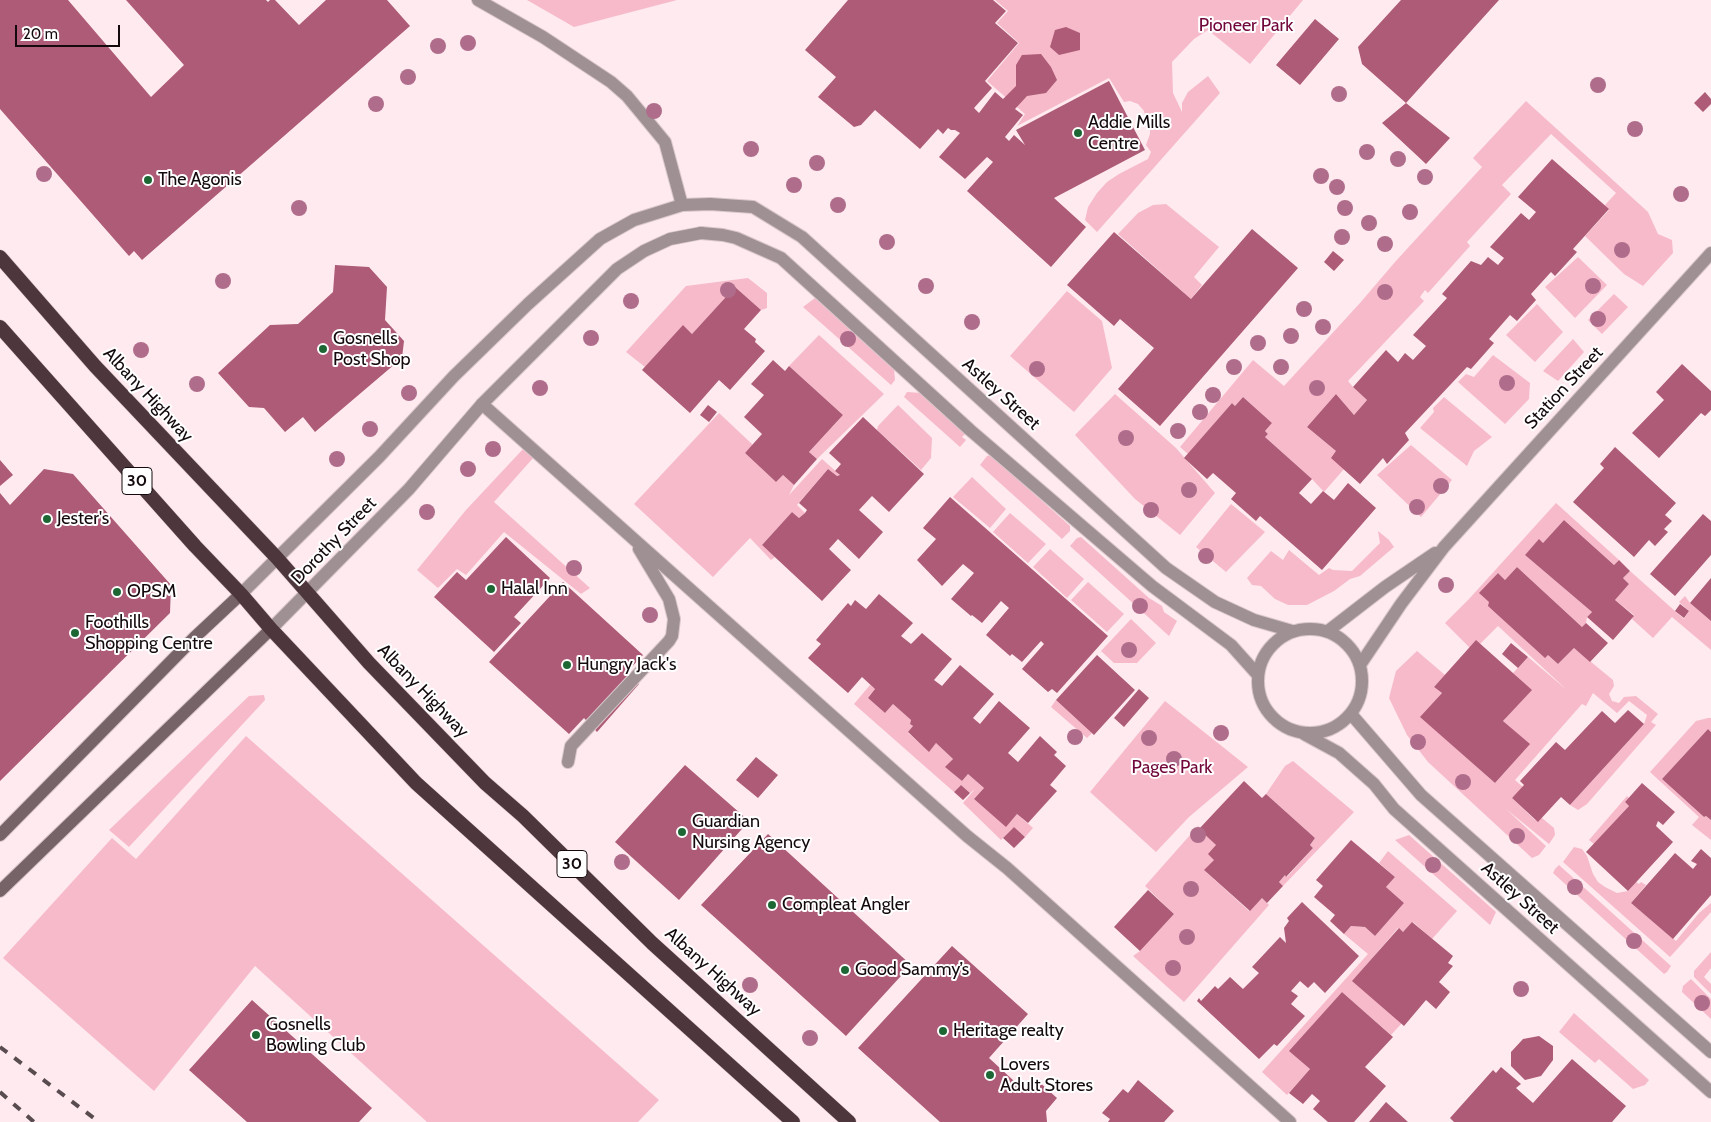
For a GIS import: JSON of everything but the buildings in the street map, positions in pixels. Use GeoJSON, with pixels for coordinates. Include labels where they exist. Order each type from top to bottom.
{"type":"FeatureCollection","features":[{"type":"Feature","properties":{"kind":"highway","name":"Albany Highway"},"geometry":{"type":"LineString","coordinates":[[0,257],[95,366],[277,558],[369,663],[485,783],[523,816],[652,943],[849,1122]]}},
{"type":"Feature","properties":{"kind":"highway","name":"30"},"geometry":{"type":"LineString","coordinates":[[0,327],[195,546],[242,594],[271,629],[416,783],[793,1122]]}},
{"type":"Feature","properties":{"kind":"main road","name":"Dorothy Street"},"geometry":{"type":"LineString","coordinates":[[0,835],[195,637],[242,594]]}},
{"type":"Feature","properties":{"kind":"main road","name":"Dorothy Street"},"geometry":{"type":"LineString","coordinates":[[2,887],[271,629]]}},
{"type":"Feature","properties":{"kind":"street"},"geometry":{"type":"LineString","coordinates":[[478,0],[543,37],[611,82],[627,96],[665,142],[682,205]]}},
{"type":"Feature","properties":{"kind":"street","name":"Astley Street"},"geometry":{"type":"LineString","coordinates":[[682,205],[710,204],[753,207],[802,237],[1166,568],[1215,602],[1254,620],[1292,631]]}},
{"type":"Feature","properties":{"kind":"street","name":"Dorothy Street"},"geometry":{"type":"LineString","coordinates":[[242,594],[380,456],[467,364],[528,304],[600,238],[634,220],[682,205]]}},
{"type":"Feature","properties":{"kind":"street","name":"Dorothy Street"},"geometry":{"type":"LineString","coordinates":[[271,629],[409,489],[482,404],[617,269],[644,251],[670,239],[701,233],[736,238],[781,258],[970,430],[1152,586],[1231,645],[1257,674]]}},
{"type":"Feature","properties":{"kind":"street","name":"Station Street"},"geometry":{"type":"LineString","coordinates":[[1360,665],[1401,604],[1444,547],[1711,253]]}},
{"type":"Feature","properties":{"kind":"street"},"geometry":{"type":"LineString","coordinates":[[482,404],[967,836],[1007,868],[1290,1122]]}},
{"type":"Feature","properties":{"kind":"street"},"geometry":{"type":"LineString","coordinates":[[568,762],[571,746],[669,641],[673,630],[673,611],[669,599],[658,577],[631,536]]}},
{"type":"Feature","properties":{"kind":"street","name":"Station Street"},"geometry":{"type":"LineString","coordinates":[[1328,631],[1385,586],[1444,547]]}},
{"type":"Feature","properties":{"kind":"street"},"geometry":{"type":"LineString","coordinates":[[1310,628],[1328,631],[1348,645],[1360,665],[1363,678],[1362,691],[1358,702],[1351,714],[1330,730],[1304,734],[1284,728],[1268,714],[1258,695],[1257,674],[1264,656],[1275,641],[1292,631],[1310,628]]}},
{"type":"Feature","properties":{"kind":"street","name":"Astley Street"},"geometry":{"type":"LineString","coordinates":[[1351,714],[1421,795],[1711,1052]]}},
{"type":"Feature","properties":{"kind":"street","name":"Astley Street"},"geometry":{"type":"LineString","coordinates":[[1304,734],[1340,753],[1374,784],[1394,809],[1711,1092]]}},
{"type":"Feature","properties":{"kind":"green space"},"geometry":{"type":"Polygon","coordinates":[[[527,0],[677,0],[574,27],[527,0]]]}},
{"type":"Feature","properties":{"kind":"green space","name":"Pioneer Park"},"geometry":{"type":"Polygon","coordinates":[[[995,0],[1303,0],[1250,64],[1208,30],[1194,39],[1172,62],[1173,93],[1182,112],[1182,103],[1188,92],[1208,76],[1220,93],[1097,232],[1085,220],[1088,207],[1107,182],[1148,159],[1151,152],[1146,145],[1150,134],[1150,124],[1144,111],[1138,104],[1130,101],[1124,102],[1109,78],[1017,126],[1025,114],[987,81],[1019,43],[997,23],[1008,11],[995,0]]]}},
{"type":"Feature","properties":{"kind":"green space"},"geometry":{"type":"Polygon","coordinates":[[[1526,101],[1648,212],[1658,234],[1672,240],[1673,253],[1643,286],[1624,274],[1585,236],[1609,210],[1605,205],[1616,193],[1551,134],[1502,185],[1511,194],[1467,242],[1470,246],[1428,293],[1425,290],[1420,297],[1424,301],[1348,381],[1367,400],[1354,415],[1336,394],[1307,427],[1336,451],[1344,469],[1324,492],[1265,437],[1268,434],[1265,431],[1272,423],[1243,397],[1235,406],[1232,403],[1188,454],[1180,447],[1253,360],[1284,386],[1482,167],[1473,158],[1526,101]]]}},
{"type":"Feature","properties":{"kind":"green space"},"geometry":{"type":"Polygon","coordinates":[[[1166,204],[1219,247],[1194,277],[1202,285],[1191,299],[1118,234],[1138,213],[1153,205],[1166,204]]]}},
{"type":"Feature","properties":{"kind":"green space"},"geometry":{"type":"Polygon","coordinates":[[[1578,257],[1607,285],[1575,318],[1545,287],[1578,257]]]}},
{"type":"Feature","properties":{"kind":"green space"},"geometry":{"type":"Polygon","coordinates":[[[748,278],[767,293],[767,308],[761,310],[735,287],[692,334],[683,326],[645,367],[626,352],[686,286],[748,278]]]}},
{"type":"Feature","properties":{"kind":"green space"},"geometry":{"type":"Polygon","coordinates":[[[1067,291],[1102,321],[1112,368],[1074,412],[1010,356],[1067,291]]]}},
{"type":"Feature","properties":{"kind":"green space"},"geometry":{"type":"Polygon","coordinates":[[[1614,294],[1628,307],[1602,334],[1588,320],[1614,294]]]}},
{"type":"Feature","properties":{"kind":"green space"},"geometry":{"type":"Polygon","coordinates":[[[815,298],[894,369],[895,380],[891,385],[803,307],[815,298]]]}},
{"type":"Feature","properties":{"kind":"green space"},"geometry":{"type":"Polygon","coordinates":[[[1537,304],[1563,332],[1535,362],[1506,335],[1537,304]]]}},
{"type":"Feature","properties":{"kind":"green space"},"geometry":{"type":"Polygon","coordinates":[[[819,335],[884,394],[817,459],[809,452],[843,415],[789,366],[819,335]]]}},
{"type":"Feature","properties":{"kind":"green space"},"geometry":{"type":"Polygon","coordinates":[[[1573,339],[1584,352],[1558,381],[1543,371],[1573,339]]]}},
{"type":"Feature","properties":{"kind":"green space"},"geometry":{"type":"Polygon","coordinates":[[[1493,355],[1530,383],[1529,399],[1505,424],[1458,382],[1466,374],[1474,377],[1493,355]]]}},
{"type":"Feature","properties":{"kind":"green space"},"geometry":{"type":"Polygon","coordinates":[[[907,392],[922,393],[966,433],[962,437],[966,440],[960,447],[904,397],[907,392]]]}},
{"type":"Feature","properties":{"kind":"green space"},"geometry":{"type":"Polygon","coordinates":[[[1115,394],[1176,448],[1215,493],[1180,535],[1135,499],[1075,435],[1115,394]]]}},
{"type":"Feature","properties":{"kind":"green space"},"geometry":{"type":"Polygon","coordinates":[[[1444,397],[1492,437],[1474,451],[1467,466],[1420,428],[1434,412],[1433,408],[1444,397]]]}},
{"type":"Feature","properties":{"kind":"green space"},"geometry":{"type":"Polygon","coordinates":[[[898,405],[932,438],[931,458],[921,470],[877,430],[878,426],[898,405]]]}},
{"type":"Feature","properties":{"kind":"green space"},"geometry":{"type":"Polygon","coordinates":[[[719,413],[753,445],[745,453],[776,482],[783,475],[794,485],[789,495],[822,459],[840,475],[837,476],[828,469],[797,505],[805,513],[799,518],[792,512],[762,545],[775,557],[771,560],[750,538],[713,577],[634,504],[719,413]]]}},
{"type":"Feature","properties":{"kind":"green space"},"geometry":{"type":"Polygon","coordinates":[[[1411,445],[1452,480],[1421,517],[1377,475],[1411,445]]]}},
{"type":"Feature","properties":{"kind":"green space"},"geometry":{"type":"Polygon","coordinates":[[[524,448],[534,457],[494,502],[590,588],[581,594],[504,532],[466,575],[457,569],[438,588],[417,570],[466,510],[524,448]]]}},
{"type":"Feature","properties":{"kind":"green space"},"geometry":{"type":"Polygon","coordinates":[[[991,455],[1070,526],[1070,531],[1062,539],[980,465],[987,456],[991,455]]]}},
{"type":"Feature","properties":{"kind":"green space"},"geometry":{"type":"Polygon","coordinates":[[[972,477],[1006,509],[990,528],[953,497],[972,477]]]}},
{"type":"Feature","properties":{"kind":"green space"},"geometry":{"type":"Polygon","coordinates":[[[1556,503],[1619,560],[1614,565],[1564,520],[1543,543],[1539,540],[1525,555],[1592,612],[1587,617],[1586,623],[1582,627],[1517,567],[1505,580],[1498,573],[1480,593],[1558,664],[1574,648],[1613,680],[1614,686],[1609,694],[1612,701],[1619,703],[1624,697],[1636,696],[1658,714],[1651,722],[1656,725],[1587,804],[1578,810],[1570,805],[1644,724],[1647,715],[1629,701],[1617,713],[1593,693],[1586,706],[1582,704],[1515,780],[1523,787],[1512,798],[1535,820],[1542,818],[1554,828],[1555,835],[1549,844],[1506,809],[1546,846],[1539,855],[1532,858],[1428,762],[1407,735],[1389,698],[1396,671],[1417,651],[1445,675],[1434,687],[1442,693],[1421,717],[1495,783],[1529,744],[1503,721],[1531,690],[1513,673],[1528,657],[1567,690],[1498,626],[1480,644],[1470,648],[1445,623],[1556,503]]]}},
{"type":"Feature","properties":{"kind":"green space"},"geometry":{"type":"Polygon","coordinates":[[[1231,504],[1265,532],[1226,572],[1196,547],[1231,504]]]}},
{"type":"Feature","properties":{"kind":"green space"},"geometry":{"type":"Polygon","coordinates":[[[1010,513],[1046,544],[1028,563],[993,532],[1010,513]]]}},
{"type":"Feature","properties":{"kind":"green space"},"geometry":{"type":"Polygon","coordinates":[[[1378,531],[1394,547],[1360,576],[1350,579],[1334,591],[1307,605],[1288,605],[1275,599],[1261,586],[1252,585],[1247,578],[1271,551],[1283,560],[1289,550],[1319,575],[1329,568],[1352,571],[1380,543],[1378,531]]]}},
{"type":"Feature","properties":{"kind":"green space"},"geometry":{"type":"Polygon","coordinates":[[[1081,537],[1149,598],[1162,606],[1164,612],[1177,621],[1169,636],[1070,546],[1077,538],[1081,537]]]}},
{"type":"Feature","properties":{"kind":"green space"},"geometry":{"type":"Polygon","coordinates":[[[1050,549],[1084,579],[1067,598],[1033,567],[1050,549]]]}},
{"type":"Feature","properties":{"kind":"green space"},"geometry":{"type":"Polygon","coordinates":[[[1630,571],[1684,619],[1689,611],[1679,602],[1685,596],[1690,603],[1711,621],[1711,650],[1672,617],[1653,638],[1632,619],[1634,615],[1615,600],[1629,584],[1623,578],[1630,571]]]}},
{"type":"Feature","properties":{"kind":"green space"},"geometry":{"type":"Polygon","coordinates":[[[1088,582],[1124,614],[1107,632],[1071,600],[1088,582]]]}},
{"type":"Feature","properties":{"kind":"green space"},"geometry":{"type":"Polygon","coordinates":[[[1131,619],[1156,643],[1137,663],[1114,663],[1101,651],[1131,619]]]}},
{"type":"Feature","properties":{"kind":"green space"},"geometry":{"type":"Polygon","coordinates":[[[870,685],[875,689],[868,698],[885,713],[893,704],[911,720],[910,724],[913,726],[908,733],[929,751],[936,743],[953,759],[946,767],[962,781],[968,774],[984,788],[974,799],[1006,826],[1017,814],[1033,828],[1025,837],[1014,827],[1001,840],[963,803],[975,789],[970,793],[961,785],[954,792],[854,704],[870,685]]]}},
{"type":"Feature","properties":{"kind":"green space"},"geometry":{"type":"Polygon","coordinates":[[[264,695],[265,700],[129,847],[109,830],[249,696],[264,695]]]}},
{"type":"Feature","properties":{"kind":"green space"},"geometry":{"type":"Polygon","coordinates":[[[1056,700],[1092,733],[1087,738],[1051,707],[1056,700]]]}},
{"type":"Feature","properties":{"kind":"green space","name":"Pages Park"},"geometry":{"type":"Polygon","coordinates":[[[1165,701],[1248,767],[1189,817],[1156,852],[1090,792],[1165,701]]]}},
{"type":"Feature","properties":{"kind":"green space"},"geometry":{"type":"Polygon","coordinates":[[[1711,718],[1711,732],[1708,729],[1662,779],[1704,817],[1706,816],[1711,820],[1711,840],[1692,825],[1699,817],[1650,772],[1696,721],[1711,718]]]}},
{"type":"Feature","properties":{"kind":"green space"},"geometry":{"type":"Polygon","coordinates":[[[246,736],[659,1100],[638,1122],[427,1122],[255,966],[154,1091],[3,958],[112,838],[136,859],[246,736]]]}},
{"type":"Feature","properties":{"kind":"green space"},"geometry":{"type":"Polygon","coordinates":[[[1293,761],[1354,812],[1283,886],[1279,882],[1285,875],[1287,877],[1313,848],[1310,845],[1315,838],[1266,794],[1285,766],[1293,761]]]}},
{"type":"Feature","properties":{"kind":"green space"},"geometry":{"type":"Polygon","coordinates":[[[1627,796],[1629,798],[1625,802],[1629,806],[1594,844],[1589,840],[1627,796]]]}},
{"type":"Feature","properties":{"kind":"green space"},"geometry":{"type":"Polygon","coordinates":[[[1198,826],[1216,845],[1214,860],[1205,871],[1249,911],[1262,898],[1269,905],[1184,1002],[1133,956],[1140,951],[1174,914],[1145,886],[1198,826]]]}},
{"type":"Feature","properties":{"kind":"green space"},"geometry":{"type":"Polygon","coordinates":[[[1409,835],[1496,912],[1490,925],[1395,840],[1409,835]]]}},
{"type":"Feature","properties":{"kind":"green space"},"geometry":{"type":"Polygon","coordinates":[[[1574,847],[1582,849],[1587,856],[1593,874],[1598,882],[1605,887],[1617,893],[1628,891],[1636,882],[1646,885],[1631,903],[1676,941],[1699,913],[1711,903],[1711,912],[1670,957],[1563,862],[1574,847]]]}},
{"type":"Feature","properties":{"kind":"green space"},"geometry":{"type":"Polygon","coordinates":[[[1388,851],[1457,911],[1432,939],[1413,922],[1403,932],[1398,928],[1353,981],[1402,1023],[1391,1035],[1342,992],[1290,1051],[1310,1069],[1287,1095],[1262,1072],[1368,954],[1344,934],[1351,926],[1365,927],[1375,936],[1404,903],[1386,887],[1395,877],[1379,863],[1388,851]]]}},
{"type":"Feature","properties":{"kind":"green space"},"geometry":{"type":"Polygon","coordinates":[[[1559,865],[1671,966],[1667,972],[1664,974],[1553,873],[1559,865]]]}},
{"type":"Feature","properties":{"kind":"green space"},"geometry":{"type":"Polygon","coordinates":[[[1711,952],[1711,968],[1704,977],[1711,984],[1711,994],[1694,977],[1694,971],[1711,952]]]}},
{"type":"Feature","properties":{"kind":"green space"},"geometry":{"type":"Polygon","coordinates":[[[1691,979],[1711,999],[1711,1019],[1682,992],[1683,986],[1691,979]]]}},
{"type":"Feature","properties":{"kind":"green space"},"geometry":{"type":"Polygon","coordinates":[[[1574,1013],[1649,1080],[1645,1085],[1633,1089],[1599,1059],[1595,1063],[1559,1032],[1574,1013]]]}},
{"type":"Feature","properties":{"kind":"railway"},"geometry":{"type":"LineString","coordinates":[[0,1047],[99,1122]]}},
{"type":"Feature","properties":{"kind":"railway"},"geometry":{"type":"LineString","coordinates":[[0,1092],[34,1122]]}},
{"type":"Feature","properties":{"kind":"place","name":"Addie Mills Centre"},"geometry":{"type":"Point","coordinates":[1078,133]}},
{"type":"Feature","properties":{"kind":"place","name":"The Agonis"},"geometry":{"type":"Point","coordinates":[148,180]}},
{"type":"Feature","properties":{"kind":"place","name":"Gosnells Post Shop"},"geometry":{"type":"Point","coordinates":[323,349]}},
{"type":"Feature","properties":{"kind":"place","name":"Jester's"},"geometry":{"type":"Point","coordinates":[47,519]}},
{"type":"Feature","properties":{"kind":"place","name":"Halal Inn"},"geometry":{"type":"Point","coordinates":[491,589]}},
{"type":"Feature","properties":{"kind":"place","name":"OPSM"},"geometry":{"type":"Point","coordinates":[117,592]}},
{"type":"Feature","properties":{"kind":"place","name":"Foothills Shopping Centre"},"geometry":{"type":"Point","coordinates":[75,633]}},
{"type":"Feature","properties":{"kind":"place","name":"Hungry Jack's"},"geometry":{"type":"Point","coordinates":[567,665]}},
{"type":"Feature","properties":{"kind":"place","name":"Guardian Nursing Agency"},"geometry":{"type":"Point","coordinates":[682,832]}},
{"type":"Feature","properties":{"kind":"place","name":"Compleat Angler"},"geometry":{"type":"Point","coordinates":[772,905]}},
{"type":"Feature","properties":{"kind":"place","name":"Good Sammy’s"},"geometry":{"type":"Point","coordinates":[845,970]}},
{"type":"Feature","properties":{"kind":"place","name":"Heritage realty"},"geometry":{"type":"Point","coordinates":[943,1031]}},
{"type":"Feature","properties":{"kind":"place","name":"Gosnells Bowling Club"},"geometry":{"type":"Point","coordinates":[256,1035]}},
{"type":"Feature","properties":{"kind":"place","name":"Lovers Adult Stores"},"geometry":{"type":"Point","coordinates":[990,1075]}}]}
